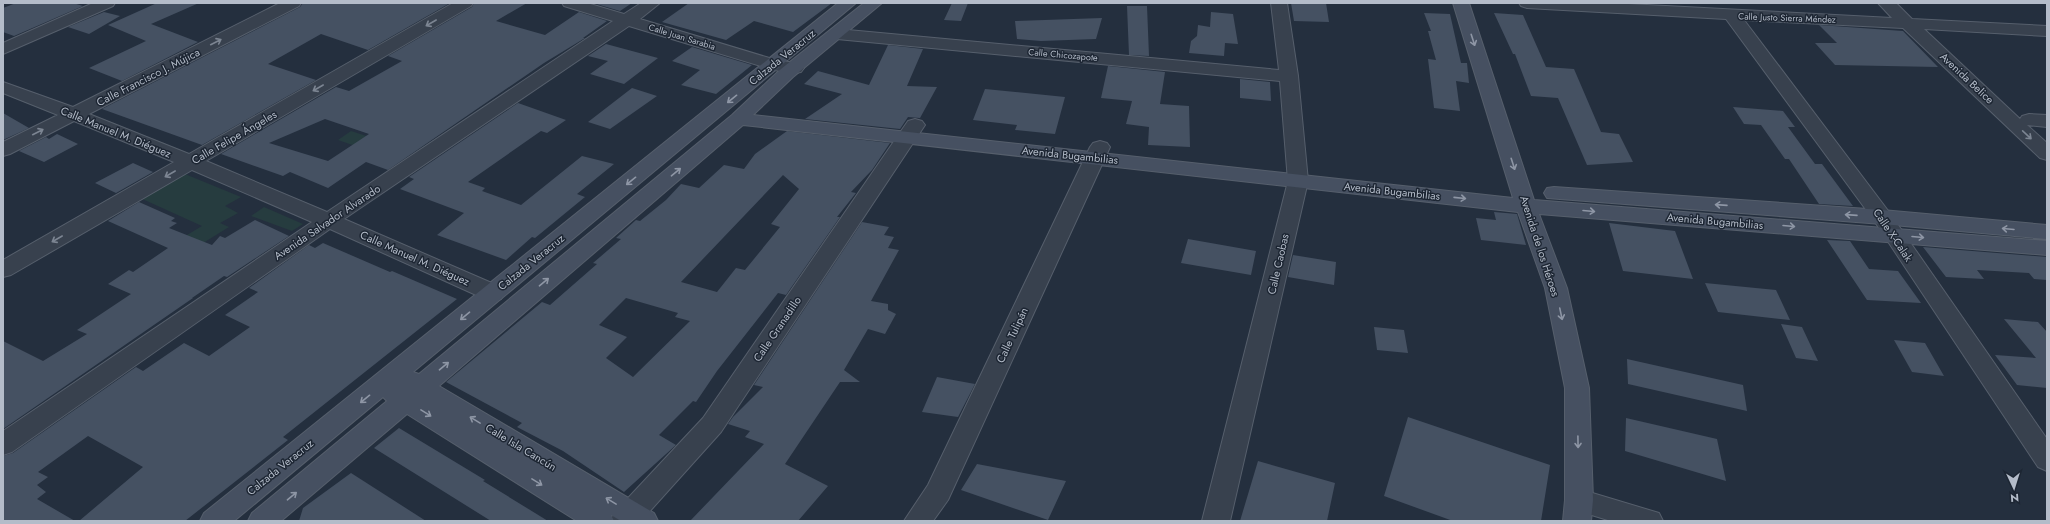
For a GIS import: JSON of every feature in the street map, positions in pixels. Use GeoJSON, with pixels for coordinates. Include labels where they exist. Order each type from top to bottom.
{"type":"FeatureCollection","features":[{"type":"Feature","properties":{"kind":"main road","name":"Calzada Veracruz"},"geometry":{"type":"LineString","coordinates":[[214,521],[848,3]]}},
{"type":"Feature","properties":{"kind":"main road","name":"Calzada Veracruz"},"geometry":{"type":"LineString","coordinates":[[262,521],[744,113],[795,68],[874,3]]}},
{"type":"Feature","properties":{"kind":"main road","name":"Avenida de los Héroes"},"geometry":{"type":"LineString","coordinates":[[1461,3],[1524,198],[1556,288],[1577,388],[1578,510]]}},
{"type":"Feature","properties":{"kind":"main road","name":"Avenida Bugambilias"},"geometry":{"type":"LineString","coordinates":[[744,113],[1524,198],[1887,226],[2047,232]]}},
{"type":"Feature","properties":{"kind":"main road","name":"Avenida Bugambilias"},"geometry":{"type":"LineString","coordinates":[[1887,226],[2047,248]]}},
{"type":"Feature","properties":{"kind":"main road","name":"Calle Isla Cancún"},"geometry":{"type":"LineString","coordinates":[[389,379],[634,519]]}},
{"type":"Feature","properties":{"kind":"main road","name":"Calle Isla Cancún"},"geometry":{"type":"LineString","coordinates":[[412,393],[600,521]]}},
{"type":"Feature","properties":{"kind":"street"},"geometry":{"type":"LineString","coordinates":[[3,49],[107,3]]}},
{"type":"Feature","properties":{"kind":"street","name":"Calle Francisco J. Mújica"},"geometry":{"type":"LineString","coordinates":[[3,150],[293,3]]}},
{"type":"Feature","properties":{"kind":"street","name":"Calle Felipe Ángeles"},"geometry":{"type":"LineString","coordinates":[[3,270],[464,3]]}},
{"type":"Feature","properties":{"kind":"street","name":"Calle Juan Sarabia"},"geometry":{"type":"LineString","coordinates":[[570,3],[774,65],[795,68]]}},
{"type":"Feature","properties":{"kind":"street","name":"Avenida Salvador Alvarado"},"geometry":{"type":"LineString","coordinates":[[3,445],[329,220],[652,3]]}},
{"type":"Feature","properties":{"kind":"street","name":"Calle Caobas"},"geometry":{"type":"LineString","coordinates":[[1216,521],[1297,174],[1289,76],[1279,3]]}},
{"type":"Feature","properties":{"kind":"street","name":"Calle Justo Sierra Méndez"},"geometry":{"type":"LineString","coordinates":[[1527,3],[1732,16],[1915,23],[2047,31]]}},
{"type":"Feature","properties":{"kind":"street","name":"Avenida Belice"},"geometry":{"type":"LineString","coordinates":[[1886,3],[1915,23],[2038,120],[2047,136]]}},
{"type":"Feature","properties":{"kind":"street","name":"Avenida Belice"},"geometry":{"type":"LineString","coordinates":[[1899,3],[1915,23],[2047,154]]}},
{"type":"Feature","properties":{"kind":"street","name":"Calle X-Calak"},"geometry":{"type":"LineString","coordinates":[[1732,16],[1887,226],[2047,460]]}},
{"type":"Feature","properties":{"kind":"street","name":"Calle Chicozapote"},"geometry":{"type":"LineString","coordinates":[[837,34],[1289,76]]}},
{"type":"Feature","properties":{"kind":"street","name":"Calle Manuel M. Diéguez"},"geometry":{"type":"LineString","coordinates":[[3,87],[74,114],[329,220],[493,293]]}},
{"type":"Feature","properties":{"kind":"street","name":"Calle Granadillo"},"geometry":{"type":"LineString","coordinates":[[634,519],[712,425],[911,131]]}},
{"type":"Feature","properties":{"kind":"street","name":"Calle Tulipán"},"geometry":{"type":"LineString","coordinates":[[918,521],[938,492],[1098,152]]}},
{"type":"Feature","properties":{"kind":"street"},"geometry":{"type":"LineString","coordinates":[[1578,510],[1649,521]]}},
{"type":"Feature","properties":{"kind":"green space"},"geometry":{"type":"Polygon","coordinates":[[[351,131],[413,151],[399,161],[338,140],[351,131]]]}},
{"type":"Feature","properties":{"kind":"green space"},"geometry":{"type":"Polygon","coordinates":[[[180,172],[241,197],[225,206],[238,213],[220,223],[229,227],[203,243],[177,241],[202,226],[138,197],[180,172]]]}},
{"type":"Feature","properties":{"kind":"green space"},"geometry":{"type":"Polygon","coordinates":[[[264,207],[303,224],[292,231],[251,216],[264,207]]]}},
{"type":"Feature","properties":{"kind":"building"},"geometry":{"type":"Polygon","coordinates":[[[16,3],[73,3],[83,6],[14,36],[3,32],[3,8],[16,3]]]}},
{"type":"Feature","properties":{"kind":"building"},"geometry":{"type":"Polygon","coordinates":[[[157,3],[199,3],[151,24],[198,42],[122,81],[89,68],[146,41],[108,25],[157,3]]]}},
{"type":"Feature","properties":{"kind":"building"},"geometry":{"type":"Polygon","coordinates":[[[303,3],[450,3],[368,50],[321,34],[268,64],[316,80],[202,145],[102,109],[300,7],[303,3]]]}},
{"type":"Feature","properties":{"kind":"building"},"geometry":{"type":"Polygon","coordinates":[[[474,3],[527,3],[496,21],[545,35],[579,12],[607,21],[583,38],[585,38],[544,63],[388,170],[366,162],[328,188],[290,172],[283,176],[221,154],[336,87],[349,91],[402,61],[388,56],[472,7],[474,3]],[[325,119],[269,143],[328,161],[369,134],[325,119]]]}},
{"type":"Feature","properties":{"kind":"building"},"geometry":{"type":"Polygon","coordinates":[[[593,3],[632,3],[620,11],[593,3]]]}},
{"type":"Feature","properties":{"kind":"building"},"geometry":{"type":"Polygon","coordinates":[[[689,3],[832,3],[793,32],[754,21],[726,40],[662,22],[689,3]]]}},
{"type":"Feature","properties":{"kind":"building"},"geometry":{"type":"Polygon","coordinates":[[[952,3],[968,3],[961,21],[944,20],[952,3]]]}},
{"type":"Feature","properties":{"kind":"building"},"geometry":{"type":"Polygon","coordinates":[[[1291,3],[1326,3],[1329,22],[1294,21],[1291,3]]]}},
{"type":"Feature","properties":{"kind":"building"},"geometry":{"type":"Polygon","coordinates":[[[1127,6],[1147,6],[1149,56],[1129,55],[1127,6]]]}},
{"type":"Feature","properties":{"kind":"building"},"geometry":{"type":"Polygon","coordinates":[[[104,12],[120,16],[89,34],[68,27],[104,12]]]}},
{"type":"Feature","properties":{"kind":"building"},"geometry":{"type":"Polygon","coordinates":[[[1211,12],[1233,14],[1238,44],[1225,43],[1224,56],[1189,53],[1191,41],[1197,36],[1198,25],[1210,27],[1211,12]]]}},
{"type":"Feature","properties":{"kind":"building"},"geometry":{"type":"Polygon","coordinates":[[[1424,13],[1450,14],[1461,63],[1467,63],[1469,83],[1456,81],[1460,111],[1434,108],[1428,59],[1436,60],[1428,31],[1431,31],[1424,13]]]}},
{"type":"Feature","properties":{"kind":"building"},"geometry":{"type":"Polygon","coordinates":[[[1494,13],[1523,15],[1546,67],[1574,69],[1601,132],[1619,134],[1633,162],[1587,165],[1558,98],[1531,96],[1515,54],[1513,54],[1494,13]]]}},
{"type":"Feature","properties":{"kind":"building"},"geometry":{"type":"Polygon","coordinates":[[[1102,18],[1096,39],[1041,41],[1017,39],[1015,21],[1102,18]]]}},
{"type":"Feature","properties":{"kind":"building"},"geometry":{"type":"Polygon","coordinates":[[[1819,25],[1903,31],[1938,67],[1835,65],[1815,43],[1837,43],[1819,25]]]}},
{"type":"Feature","properties":{"kind":"building"},"geometry":{"type":"Polygon","coordinates":[[[606,44],[658,58],[624,84],[590,74],[608,61],[588,56],[606,44]]]}},
{"type":"Feature","properties":{"kind":"building"},"geometry":{"type":"Polygon","coordinates":[[[888,45],[923,49],[907,86],[937,87],[920,118],[908,117],[900,129],[805,119],[842,94],[804,84],[818,71],[869,85],[888,45]]]}},
{"type":"Feature","properties":{"kind":"building"},"geometry":{"type":"Polygon","coordinates":[[[692,47],[752,65],[716,94],[681,85],[700,70],[672,61],[692,47]]]}},
{"type":"Feature","properties":{"kind":"building"},"geometry":{"type":"Polygon","coordinates":[[[1108,66],[1165,72],[1160,104],[1189,106],[1190,147],[1148,145],[1149,127],[1126,124],[1132,101],[1101,98],[1108,66]]]}},
{"type":"Feature","properties":{"kind":"building"},"geometry":{"type":"Polygon","coordinates":[[[1240,79],[1270,82],[1271,101],[1240,98],[1240,79]]]}},
{"type":"Feature","properties":{"kind":"building"},"geometry":{"type":"Polygon","coordinates":[[[632,88],[657,96],[610,129],[588,122],[632,88]]]}},
{"type":"Feature","properties":{"kind":"building"},"geometry":{"type":"Polygon","coordinates":[[[985,89],[1065,97],[1055,134],[1015,130],[1017,125],[973,120],[985,89]]]}},
{"type":"Feature","properties":{"kind":"building"},"geometry":{"type":"Polygon","coordinates":[[[518,103],[566,120],[547,133],[541,131],[468,182],[485,188],[482,191],[521,205],[582,156],[614,164],[577,194],[585,197],[535,238],[532,237],[506,260],[437,235],[464,213],[400,189],[414,179],[409,177],[518,103]]]}},
{"type":"Feature","properties":{"kind":"building"},"geometry":{"type":"Polygon","coordinates":[[[1733,107],[1783,111],[1795,127],[1788,127],[1815,164],[1822,164],[1853,206],[1819,204],[1789,159],[1785,159],[1761,125],[1744,124],[1733,107]]]}},
{"type":"Feature","properties":{"kind":"building"},"geometry":{"type":"Polygon","coordinates":[[[3,113],[29,128],[3,140],[3,113]]]}},
{"type":"Feature","properties":{"kind":"building"},"geometry":{"type":"Polygon","coordinates":[[[787,131],[890,143],[872,170],[851,192],[856,193],[837,217],[840,217],[786,295],[778,293],[717,371],[696,402],[693,401],[659,435],[676,445],[624,492],[563,451],[517,427],[522,423],[446,382],[542,302],[550,305],[597,264],[593,263],[621,239],[616,238],[636,220],[640,221],[666,200],[681,184],[699,188],[724,165],[744,169],[755,154],[787,131]],[[783,175],[681,282],[717,292],[736,268],[745,270],[780,227],[771,224],[799,189],[783,175]],[[626,298],[599,325],[627,337],[606,358],[633,377],[690,321],[675,317],[678,313],[626,298]]]}},
{"type":"Feature","properties":{"kind":"building"},"geometry":{"type":"Polygon","coordinates":[[[57,134],[78,144],[44,162],[19,151],[46,137],[49,139],[57,134]]]}},
{"type":"Feature","properties":{"kind":"building"},"geometry":{"type":"Polygon","coordinates":[[[133,163],[153,172],[116,193],[95,183],[133,163]]]}},
{"type":"Feature","properties":{"kind":"building"},"geometry":{"type":"Polygon","coordinates":[[[139,202],[175,218],[171,221],[177,223],[169,228],[212,245],[220,236],[225,238],[255,220],[289,236],[227,277],[224,276],[3,429],[3,341],[43,361],[87,334],[77,330],[131,294],[108,284],[129,270],[133,272],[168,248],[108,221],[139,202]]]}},
{"type":"Feature","properties":{"kind":"building"},"geometry":{"type":"Polygon","coordinates":[[[1494,212],[1517,214],[1526,245],[1481,240],[1476,218],[1496,220],[1494,212]]]}},
{"type":"Feature","properties":{"kind":"building"},"geometry":{"type":"Polygon","coordinates":[[[862,222],[889,227],[884,235],[894,237],[888,248],[899,250],[871,301],[888,304],[888,310],[896,314],[885,334],[868,329],[844,370],[860,382],[840,382],[785,464],[828,486],[798,521],[690,521],[764,444],[745,437],[750,431],[728,424],[763,387],[754,385],[862,222]]]}},
{"type":"Feature","properties":{"kind":"building"},"geometry":{"type":"Polygon","coordinates":[[[1609,223],[1675,231],[1693,279],[1623,271],[1609,223]]]}},
{"type":"Feature","properties":{"kind":"building"},"geometry":{"type":"Polygon","coordinates":[[[1188,239],[1256,251],[1251,275],[1181,263],[1188,239]]]}},
{"type":"Feature","properties":{"kind":"building"},"geometry":{"type":"Polygon","coordinates":[[[1827,240],[1850,241],[1869,269],[1898,271],[1921,303],[1867,300],[1827,240]]]}},
{"type":"Feature","properties":{"kind":"building"},"geometry":{"type":"Polygon","coordinates":[[[323,243],[457,299],[283,437],[288,440],[185,521],[79,521],[143,467],[88,436],[38,472],[48,477],[37,485],[46,492],[37,499],[75,521],[3,521],[3,456],[13,453],[136,367],[143,371],[184,343],[209,356],[250,327],[225,315],[258,292],[249,288],[309,245],[315,248],[323,243]]]}},
{"type":"Feature","properties":{"kind":"building"},"geometry":{"type":"Polygon","coordinates":[[[1923,247],[2047,257],[2047,280],[2034,279],[2029,273],[1977,270],[1984,279],[1946,277],[1923,247]]]}},
{"type":"Feature","properties":{"kind":"building"},"geometry":{"type":"Polygon","coordinates":[[[1293,255],[1336,262],[1334,285],[1288,277],[1293,255]]]}},
{"type":"Feature","properties":{"kind":"building"},"geometry":{"type":"Polygon","coordinates":[[[1705,283],[1776,290],[1790,320],[1718,312],[1705,283]]]}},
{"type":"Feature","properties":{"kind":"building"},"geometry":{"type":"Polygon","coordinates":[[[2004,319],[2038,322],[2047,332],[2047,388],[2017,385],[1995,355],[2036,358],[2004,319]]]}},
{"type":"Feature","properties":{"kind":"building"},"geometry":{"type":"Polygon","coordinates":[[[1781,324],[1802,327],[1818,361],[1796,358],[1781,324]]]}},
{"type":"Feature","properties":{"kind":"building"},"geometry":{"type":"Polygon","coordinates":[[[1374,327],[1404,330],[1408,353],[1377,350],[1374,327]]]}},
{"type":"Feature","properties":{"kind":"building"},"geometry":{"type":"Polygon","coordinates":[[[1894,340],[1925,343],[1944,376],[1912,372],[1894,340]]]}},
{"type":"Feature","properties":{"kind":"building"},"geometry":{"type":"Polygon","coordinates":[[[1627,359],[1743,385],[1747,411],[1628,384],[1627,359]]]}},
{"type":"Feature","properties":{"kind":"building"},"geometry":{"type":"Polygon","coordinates":[[[937,377],[975,384],[958,417],[922,412],[937,377]]]}},
{"type":"Feature","properties":{"kind":"building"},"geometry":{"type":"Polygon","coordinates":[[[1408,417],[1550,465],[1541,521],[1453,521],[1384,496],[1408,417]]]}},
{"type":"Feature","properties":{"kind":"building"},"geometry":{"type":"Polygon","coordinates":[[[1626,418],[1717,439],[1726,481],[1625,451],[1626,418]]]}},
{"type":"Feature","properties":{"kind":"building"},"geometry":{"type":"Polygon","coordinates":[[[399,428],[485,480],[483,481],[548,521],[491,521],[374,448],[399,428]]]}},
{"type":"Feature","properties":{"kind":"building"},"geometry":{"type":"Polygon","coordinates":[[[1258,461],[1335,483],[1327,521],[1240,521],[1258,461]]]}},
{"type":"Feature","properties":{"kind":"building"},"geometry":{"type":"Polygon","coordinates":[[[977,464],[1066,481],[1048,520],[961,490],[977,464]]]}},
{"type":"Feature","properties":{"kind":"building"},"geometry":{"type":"Polygon","coordinates":[[[351,473],[426,521],[299,521],[303,508],[351,473]]]}}]}
